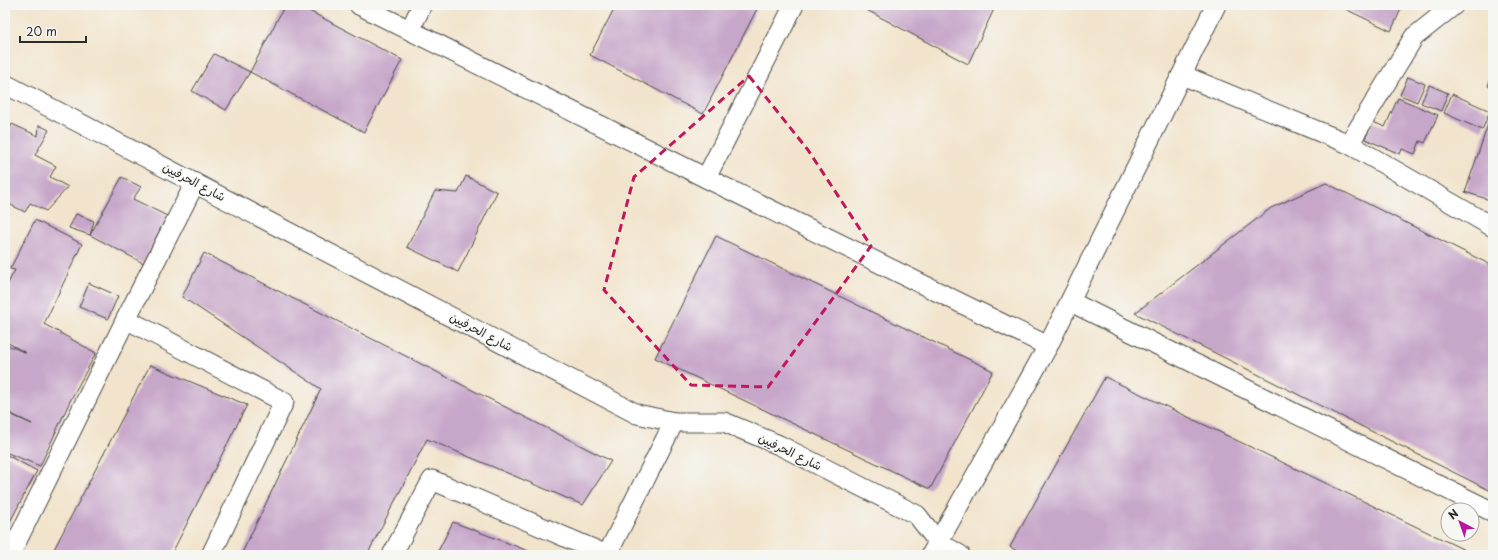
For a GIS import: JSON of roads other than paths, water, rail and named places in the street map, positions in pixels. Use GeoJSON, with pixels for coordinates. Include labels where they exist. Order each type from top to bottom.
{"type":"FeatureCollection","features":[{"type":"Feature","properties":{"kind":"street"},"geometry":{"type":"LineString","coordinates":[[359,5],[1048,346]]}},
{"type":"Feature","properties":{"kind":"street"},"geometry":{"type":"LineString","coordinates":[[410,30],[422,5]]}},
{"type":"Feature","properties":{"kind":"street"},"geometry":{"type":"LineString","coordinates":[[706,178],[794,5]]}},
{"type":"Feature","properties":{"kind":"street"},"geometry":{"type":"LineString","coordinates":[[934,548],[1048,346],[1071,302],[1216,5]]}},
{"type":"Feature","properties":{"kind":"street"},"geometry":{"type":"LineString","coordinates":[[1349,144],[1414,37],[1454,5]]}},
{"type":"Feature","properties":{"kind":"street"},"geometry":{"type":"LineString","coordinates":[[1182,75],[1349,144],[1493,227]]}},
{"type":"Feature","properties":{"kind":"street","name":"شارع الحرفيين"},"geometry":{"type":"LineString","coordinates":[[5,84],[637,414],[674,422],[724,422],[779,445],[917,515],[934,548],[960,555]]}},
{"type":"Feature","properties":{"kind":"street"},"geometry":{"type":"LineString","coordinates":[[10,555],[195,182]]}},
{"type":"Feature","properties":{"kind":"street"},"geometry":{"type":"LineString","coordinates":[[1071,302],[1493,512]]}},
{"type":"Feature","properties":{"kind":"street"},"geometry":{"type":"LineString","coordinates":[[126,319],[284,402],[211,555]]}},
{"type":"Feature","properties":{"kind":"street"},"geometry":{"type":"LineString","coordinates":[[392,555],[432,480],[607,555],[674,422]]}}]}
